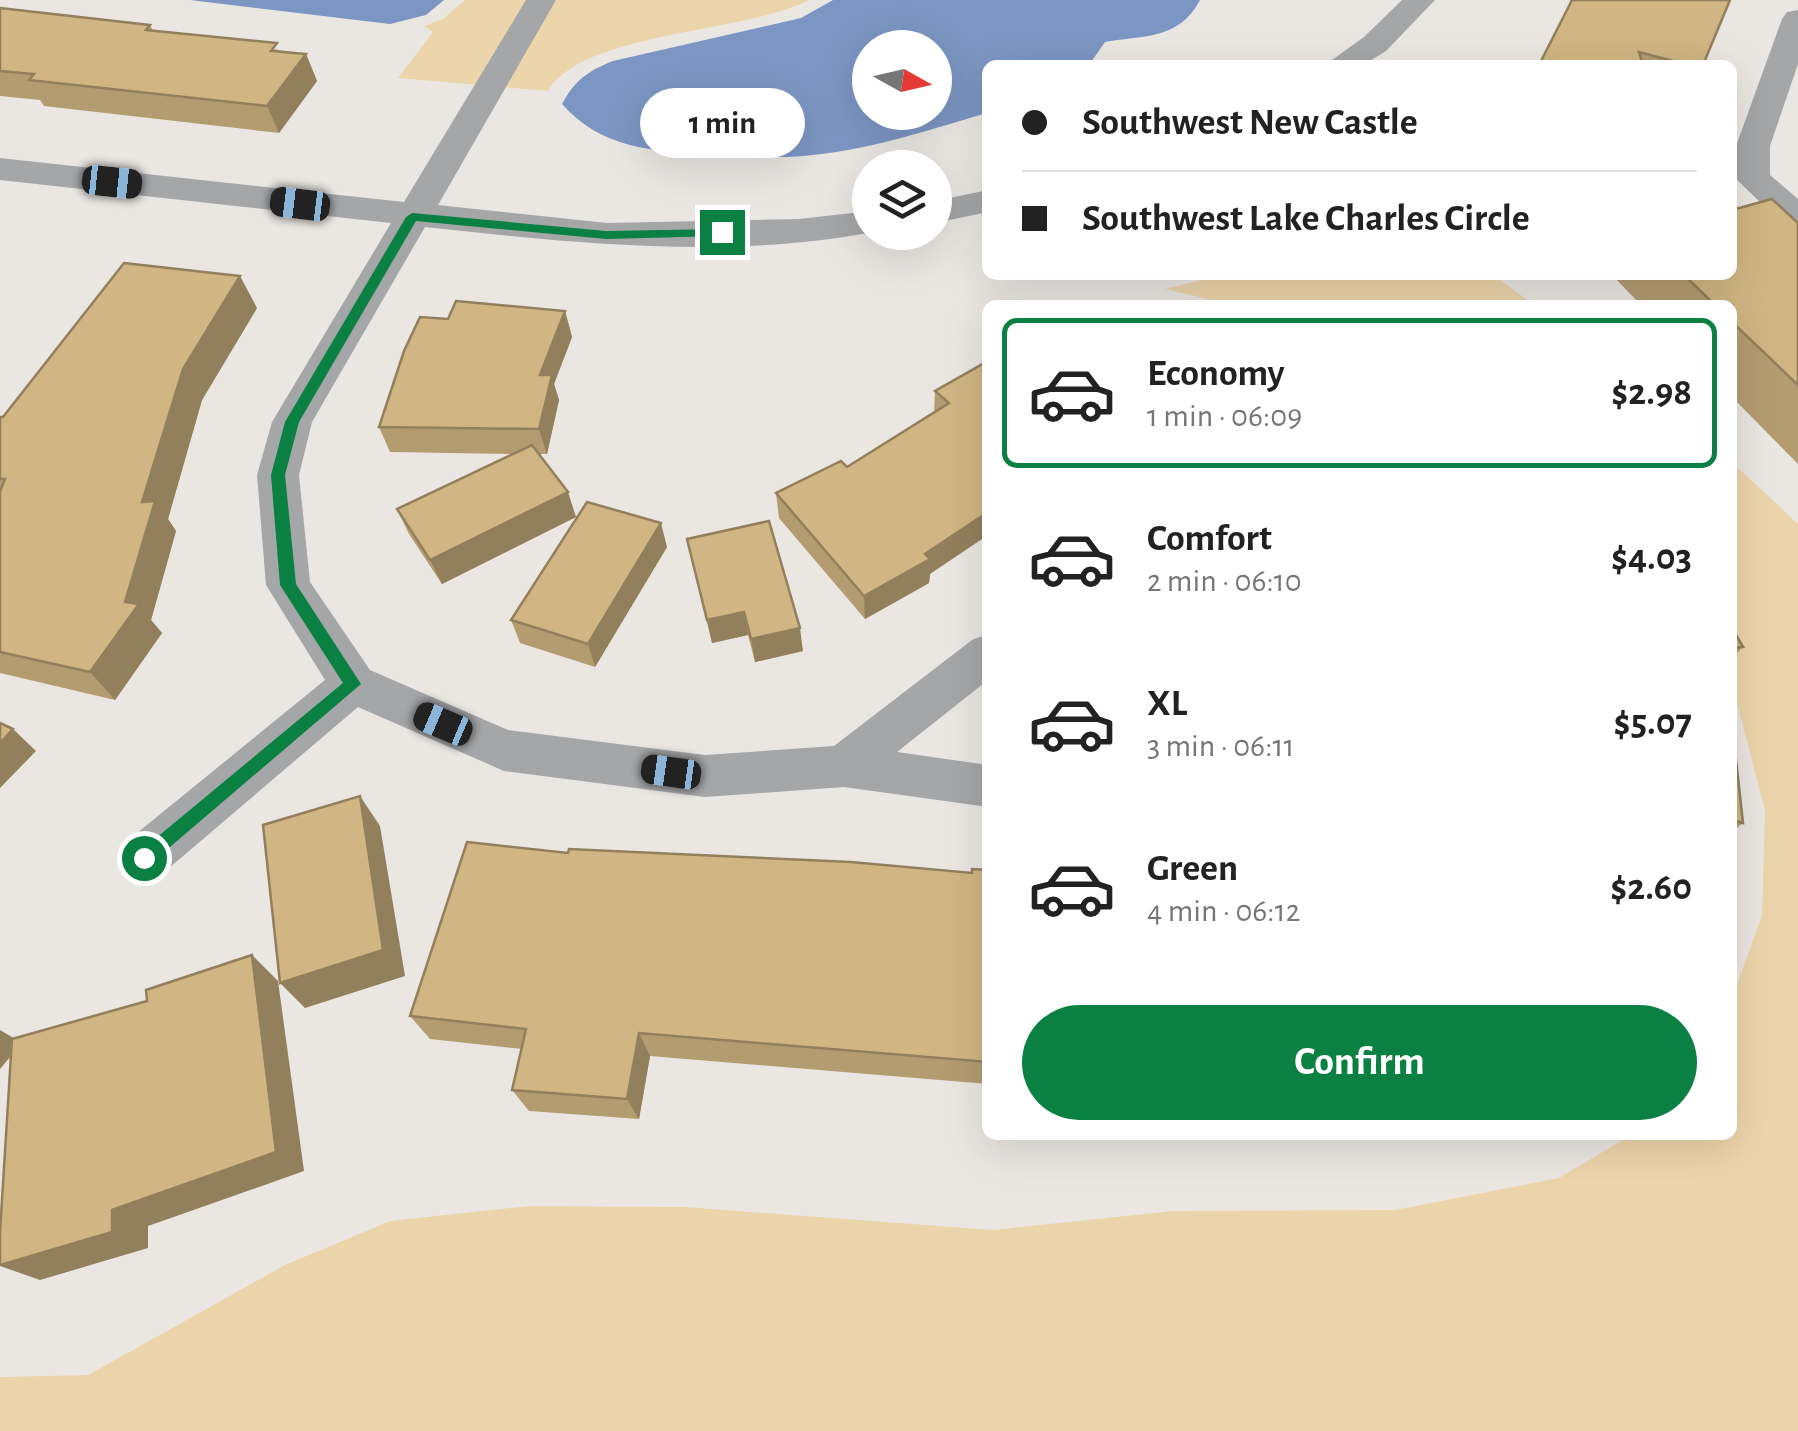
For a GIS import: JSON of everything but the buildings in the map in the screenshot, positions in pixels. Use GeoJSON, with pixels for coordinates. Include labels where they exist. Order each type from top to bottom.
{"type":"FeatureCollection","features":[{"type":"Feature","properties":{"kind":"street"},"geometry":{"type":"LineString","coordinates":[[541,0],[292,422],[278,475],[288,585],[353,684],[504,750],[705,776],[844,766],[982,785]]}},
{"type":"Feature","properties":{"kind":"street"},"geometry":{"type":"LineString","coordinates":[[1349,60],[1376,44],[1420,0]]}},
{"type":"Feature","properties":{"kind":"street"},"geometry":{"type":"LineString","coordinates":[[1798,20],[1753,146],[1752,178],[1798,218]]}},
{"type":"Feature","properties":{"kind":"street"},"geometry":{"type":"LineString","coordinates":[[0,169],[412,217],[606,235],[799,231],[852,224]]}},
{"type":"Feature","properties":{"kind":"street"},"geometry":{"type":"LineString","coordinates":[[952,209],[982,203]]}},
{"type":"Feature","properties":{"kind":"street"},"geometry":{"type":"LineString","coordinates":[[844,766],[982,658]]}},
{"type":"Feature","properties":{"kind":"street"},"geometry":{"type":"LineString","coordinates":[[144,858],[353,684]]}},
{"type":"Feature","properties":{"kind":"shaded area"},"geometry":{"type":"Polygon","coordinates":[[[465,0],[809,0],[780,11],[595,56],[567,71],[548,91],[398,78],[433,32],[424,26],[443,19],[465,0]]]}},
{"type":"Feature","properties":{"kind":"shaded area"},"geometry":{"type":"Polygon","coordinates":[[[1202,280],[1501,280],[1527,300],[1211,300],[1165,289],[1202,280]]]}},
{"type":"Feature","properties":{"kind":"shaded area"},"geometry":{"type":"Polygon","coordinates":[[[1737,467],[1798,524],[1798,1431],[0,1431],[0,1377],[88,1375],[285,1265],[390,1221],[529,1206],[685,1207],[993,1230],[1173,1211],[1395,1210],[1559,1178],[1623,1140],[1737,1140],[1737,984],[1762,916],[1765,810],[1737,703],[1737,467]]]}},
{"type":"Feature","properties":{"kind":"water"},"geometry":{"type":"Polygon","coordinates":[[[190,0],[444,0],[426,15],[390,24],[190,0]]]}},
{"type":"Feature","properties":{"kind":"water"},"geometry":{"type":"Polygon","coordinates":[[[833,0],[1200,0],[1171,29],[1105,42],[1092,60],[982,60],[982,114],[952,123],[952,30],[852,30],[852,130],[927,130],[811,155],[688,153],[648,149],[611,139],[577,119],[562,104],[583,77],[613,61],[801,18],[833,0]]]}},
{"type":"Feature","properties":{"kind":"route"},"geometry":{"type":"LineString","coordinates":[[144,858],[353,684],[288,585],[278,475],[292,422],[412,217],[606,235],[722,232]]}}]}
